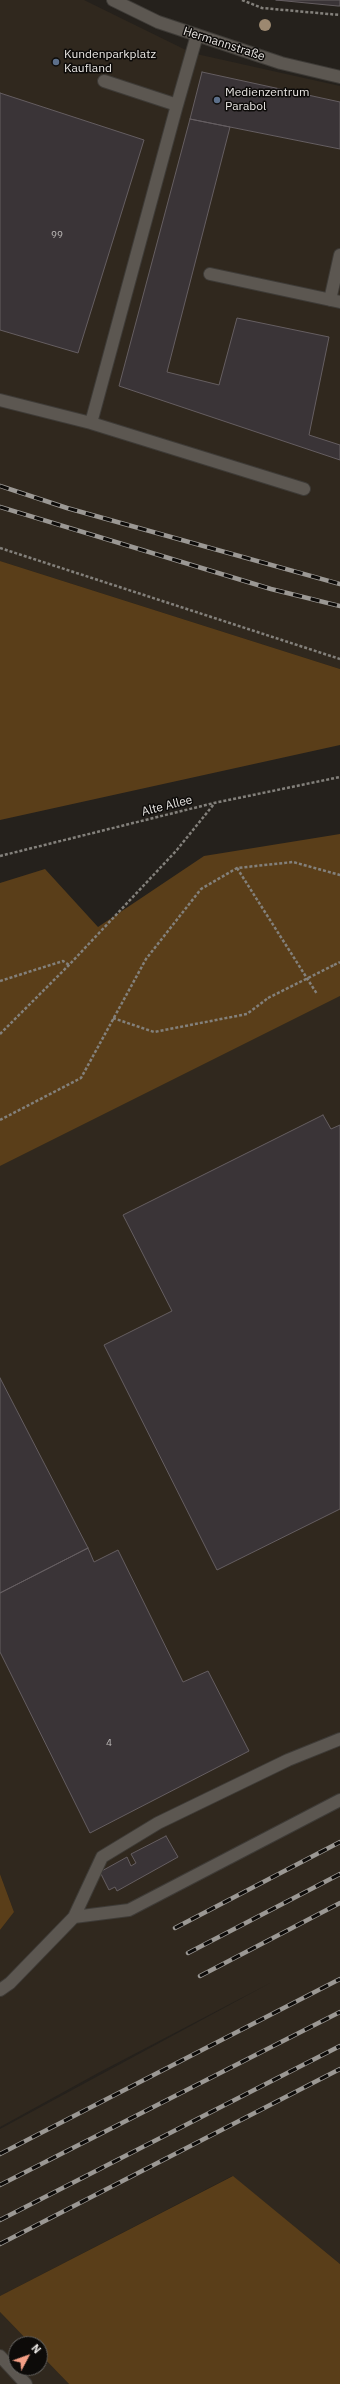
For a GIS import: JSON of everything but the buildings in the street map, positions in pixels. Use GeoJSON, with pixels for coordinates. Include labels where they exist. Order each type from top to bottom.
{"type":"FeatureCollection","features":[{"type":"Feature","properties":{"kind":"street","name":"Hermannstraße"},"geometry":{"type":"LineString","coordinates":[[113,0],[158,22],[281,63],[340,77]]}},
{"type":"Feature","properties":{"kind":"street"},"geometry":{"type":"LineString","coordinates":[[91,423],[197,35]]}},
{"type":"Feature","properties":{"kind":"street"},"geometry":{"type":"LineString","coordinates":[[104,81],[178,104]]}},
{"type":"Feature","properties":{"kind":"street"},"geometry":{"type":"LineString","coordinates":[[210,274],[335,301],[340,255]]}},
{"type":"Feature","properties":{"kind":"street"},"geometry":{"type":"LineString","coordinates":[[0,400],[91,423],[304,489]]}},
{"type":"Feature","properties":{"kind":"street"},"geometry":{"type":"LineString","coordinates":[[0,1990],[10,1983],[74,1916],[102,1857],[158,1823],[288,1760],[340,1739]]}},
{"type":"Feature","properties":{"kind":"street"},"geometry":{"type":"LineString","coordinates":[[74,1916],[129,1910],[340,1800]]}},
{"type":"Feature","properties":{"kind":"street"},"geometry":{"type":"LineString","coordinates":[[0,2356],[26,2384]]}},
{"type":"Feature","properties":{"kind":"path"},"geometry":{"type":"LineString","coordinates":[[242,0],[262,8],[340,15]]}},
{"type":"Feature","properties":{"kind":"path"},"geometry":{"type":"LineString","coordinates":[[0,548],[340,659]]}},
{"type":"Feature","properties":{"kind":"path","name":"Alte Allee"},"geometry":{"type":"LineString","coordinates":[[0,856],[214,804],[340,777]]}},
{"type":"Feature","properties":{"kind":"path"},"geometry":{"type":"LineString","coordinates":[[0,1034],[69,965],[176,851],[214,804]]}},
{"type":"Feature","properties":{"kind":"path"},"geometry":{"type":"LineString","coordinates":[[0,1120],[81,1078],[146,959],[200,889],[237,868],[293,862],[340,875]]}},
{"type":"Feature","properties":{"kind":"path"},"geometry":{"type":"LineString","coordinates":[[237,868],[317,994]]}},
{"type":"Feature","properties":{"kind":"path"},"geometry":{"type":"LineString","coordinates":[[0,981],[62,961],[69,965]]}},
{"type":"Feature","properties":{"kind":"path"},"geometry":{"type":"LineString","coordinates":[[113,1018],[154,1032],[247,1014],[268,998],[340,962]]}},
{"type":"Feature","properties":{"kind":"shaded area"},"geometry":{"type":"Polygon","coordinates":[[[0,0],[84,0],[192,53],[340,86],[340,669],[0,561],[0,0]]]}},
{"type":"Feature","properties":{"kind":"shaded area"},"geometry":{"type":"Polygon","coordinates":[[[0,561],[340,669],[340,745],[0,820],[0,561]]]}},
{"type":"Feature","properties":{"kind":"shaded area"},"geometry":{"type":"Polygon","coordinates":[[[340,834],[340,996],[0,1166],[0,883],[45,869],[98,927],[204,856],[340,834]]]}},
{"type":"Feature","properties":{"kind":"shaded area"},"geometry":{"type":"Polygon","coordinates":[[[340,996],[340,2264],[232,2176],[0,2296],[0,2129],[272,1982],[98,2073],[0,2127],[0,1930],[14,1912],[0,1874],[0,1166],[340,996]]]}},
{"type":"Feature","properties":{"kind":"shaded area"},"geometry":{"type":"Polygon","coordinates":[[[0,1874],[14,1912],[0,1930],[0,1874]]]}},
{"type":"Feature","properties":{"kind":"shaded area"},"geometry":{"type":"Polygon","coordinates":[[[233,2176],[340,2264],[340,2384],[69,2384],[48,2362],[48,2336],[23,2336],[0,2312],[0,2296],[233,2176]]]}},
{"type":"Feature","properties":{"kind":"shaded area"},"geometry":{"type":"Polygon","coordinates":[[[0,2312],[23,2336],[8,2336],[8,2376],[48,2376],[48,2362],[69,2384],[0,2384],[0,2312]]]}},
{"type":"Feature","properties":{"kind":"railway"},"geometry":{"type":"LineString","coordinates":[[0,486],[67,508],[340,584]]}},
{"type":"Feature","properties":{"kind":"railway"},"geometry":{"type":"LineString","coordinates":[[0,507],[271,589],[340,606]]}},
{"type":"Feature","properties":{"kind":"railway"},"geometry":{"type":"LineString","coordinates":[[175,1928],[340,1842]]}},
{"type":"Feature","properties":{"kind":"railway"},"geometry":{"type":"LineString","coordinates":[[188,1953],[340,1874]]}},
{"type":"Feature","properties":{"kind":"railway"},"geometry":{"type":"LineString","coordinates":[[200,1976],[340,1903]]}},
{"type":"Feature","properties":{"kind":"railway"},"geometry":{"type":"LineString","coordinates":[[0,2154],[340,1979]]}},
{"type":"Feature","properties":{"kind":"railway"},"geometry":{"type":"LineString","coordinates":[[0,2185],[340,2012]]}},
{"type":"Feature","properties":{"kind":"railway"},"geometry":{"type":"LineString","coordinates":[[0,2220],[340,2046]]}},
{"type":"Feature","properties":{"kind":"railway"},"geometry":{"type":"LineString","coordinates":[[0,2244],[340,2069]]}},
{"type":"Feature","properties":{"kind":"place","name":"Kundenparkplatz Kaufland"},"geometry":{"type":"Point","coordinates":[56,62]}},
{"type":"Feature","properties":{"kind":"place","name":"Medienzentrum Parabol"},"geometry":{"type":"Point","coordinates":[217,100]}}]}
